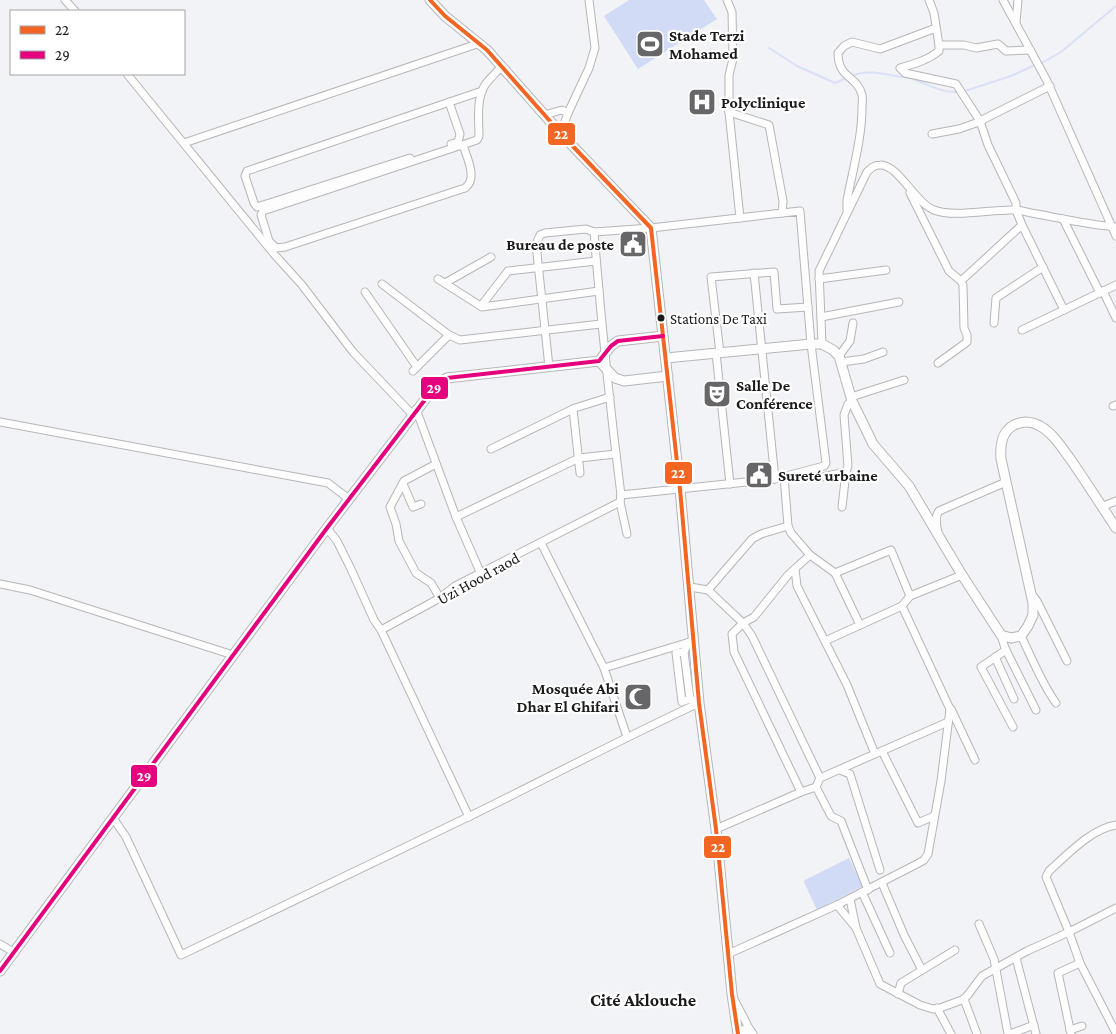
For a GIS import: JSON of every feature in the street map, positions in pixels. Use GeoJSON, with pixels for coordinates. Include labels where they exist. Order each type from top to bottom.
{"type":"FeatureCollection","features":[{"type":"Feature","properties":{"kind":"main road"},"geometry":{"type":"LineString","coordinates":[[430,0],[445,16],[487,50],[544,115],[651,228],[690,587],[690,642],[716,828],[732,994],[738,1034],[745,1030],[752,1033]]}},
{"type":"Feature","properties":{"kind":"main road"},"geometry":{"type":"LineString","coordinates":[[0,971],[327,528],[437,384],[447,378],[599,362],[611,346],[618,341],[663,336]]}},
{"type":"Feature","properties":{"kind":"main road"},"geometry":{"type":"LineString","coordinates":[[666,358],[811,344],[822,344],[833,350],[840,359],[852,399],[873,444],[909,486],[962,575],[1001,635],[1011,638],[1021,636],[1033,615],[1031,593],[1006,482],[1000,446],[1004,435],[1011,427],[1017,424],[1032,422],[1040,426],[1058,442],[1116,528]]}},
{"type":"Feature","properties":{"kind":"main road"},"geometry":{"type":"LineString","coordinates":[[599,362],[615,378],[624,381],[668,376]]}},
{"type":"Feature","properties":{"kind":"street"},"geometry":{"type":"LineString","coordinates":[[65,0],[74,10]]}},
{"type":"Feature","properties":{"kind":"street"},"geometry":{"type":"LineString","coordinates":[[561,133],[568,113],[590,68],[595,48],[589,0]]}},
{"type":"Feature","properties":{"kind":"street"},"geometry":{"type":"LineString","coordinates":[[727,0],[732,12],[733,59],[729,75],[729,112],[740,218]]}},
{"type":"Feature","properties":{"kind":"street"},"geometry":{"type":"LineString","coordinates":[[929,0],[934,13],[939,50],[934,55],[900,68],[905,73],[956,84],[980,121],[988,145],[1016,203],[1016,210],[1022,226],[1064,310]]}},
{"type":"Feature","properties":{"kind":"street"},"geometry":{"type":"LineString","coordinates":[[1003,0],[1048,84],[1114,226],[1116,236]]}},
{"type":"Feature","properties":{"kind":"street"},"geometry":{"type":"LineString","coordinates":[[1016,22],[1018,0]]}},
{"type":"Feature","properties":{"kind":"street"},"geometry":{"type":"LineString","coordinates":[[848,211],[847,200],[862,125],[862,95],[854,80],[843,73],[838,63],[838,53],[844,46],[852,42],[880,49],[936,28]]}},
{"type":"Feature","properties":{"kind":"street"},"geometry":{"type":"LineString","coordinates":[[184,143],[478,44]]}},
{"type":"Feature","properties":{"kind":"street"},"geometry":{"type":"LineString","coordinates":[[939,45],[964,45],[976,48],[998,44],[1006,51],[1032,52]]}},
{"type":"Feature","properties":{"kind":"street"},"geometry":{"type":"LineString","coordinates":[[463,145],[472,179],[465,188],[285,247],[276,248],[270,244],[260,215],[264,211],[477,140],[480,136],[480,101],[482,91],[501,67]]}},
{"type":"Feature","properties":{"kind":"street"},"geometry":{"type":"LineString","coordinates":[[128,75],[274,254],[302,284],[353,352],[414,412],[481,574]]}},
{"type":"Feature","properties":{"kind":"street"},"geometry":{"type":"LineString","coordinates":[[932,134],[959,129],[980,121],[1048,84]]}},
{"type":"Feature","properties":{"kind":"street"},"geometry":{"type":"LineString","coordinates":[[449,102],[460,134],[458,142],[261,206],[257,207],[254,203],[245,176],[247,171],[449,102],[482,91]]}},
{"type":"Feature","properties":{"kind":"street"},"geometry":{"type":"LineString","coordinates":[[544,115],[562,110],[568,113]]}},
{"type":"Feature","properties":{"kind":"street"},"geometry":{"type":"LineString","coordinates":[[729,112],[769,125],[784,201],[782,213]]}},
{"type":"Feature","properties":{"kind":"street"},"geometry":{"type":"LineString","coordinates":[[822,344],[819,271],[867,172],[874,166],[882,164],[887,166],[927,206],[935,211],[1016,210],[1114,226]]}},
{"type":"Feature","properties":{"kind":"street"},"geometry":{"type":"LineString","coordinates":[[906,185],[949,271],[961,281],[964,292],[964,328],[968,342],[938,363]]}},
{"type":"Feature","properties":{"kind":"street"},"geometry":{"type":"LineString","coordinates":[[549,367],[536,244],[540,235],[545,233],[586,229],[594,232],[651,228],[800,211],[811,344]]}},
{"type":"Feature","properties":{"kind":"street"},"geometry":{"type":"LineString","coordinates":[[1063,219],[1116,318]]}},
{"type":"Feature","properties":{"kind":"street"},"geometry":{"type":"LineString","coordinates":[[961,281],[1022,226]]}},
{"type":"Feature","properties":{"kind":"street"},"geometry":{"type":"LineString","coordinates":[[594,232],[620,499],[627,534]]}},
{"type":"Feature","properties":{"kind":"street"},"geometry":{"type":"LineString","coordinates":[[445,283],[491,257]]}},
{"type":"Feature","properties":{"kind":"street"},"geometry":{"type":"LineString","coordinates":[[482,306],[508,271],[596,261]]}},
{"type":"Feature","properties":{"kind":"street"},"geometry":{"type":"LineString","coordinates":[[994,323],[996,298],[1043,267]]}},
{"type":"Feature","properties":{"kind":"street"},"geometry":{"type":"LineString","coordinates":[[819,280],[886,270]]}},
{"type":"Feature","properties":{"kind":"street"},"geometry":{"type":"LineString","coordinates":[[730,484],[712,277],[774,272],[777,309],[808,307]]}},
{"type":"Feature","properties":{"kind":"street"},"geometry":{"type":"LineString","coordinates":[[754,273],[775,479]]}},
{"type":"Feature","properties":{"kind":"street"},"geometry":{"type":"LineString","coordinates":[[438,279],[482,306],[599,291]]}},
{"type":"Feature","properties":{"kind":"street"},"geometry":{"type":"LineString","coordinates":[[382,284],[449,335],[460,340],[602,324]]}},
{"type":"Feature","properties":{"kind":"street"},"geometry":{"type":"LineString","coordinates":[[1022,330],[1116,285]]}},
{"type":"Feature","properties":{"kind":"street"},"geometry":{"type":"LineString","coordinates":[[365,292],[415,369],[449,335]]}},
{"type":"Feature","properties":{"kind":"street"},"geometry":{"type":"LineString","coordinates":[[821,317],[899,302]]}},
{"type":"Feature","properties":{"kind":"street"},"geometry":{"type":"LineString","coordinates":[[840,359],[850,342],[853,323]]}},
{"type":"Feature","properties":{"kind":"street","name":"Uzi Hood raod"},"geometry":{"type":"LineString","coordinates":[[381,630],[440,598],[455,586],[541,544],[620,499],[775,479],[824,466],[826,463],[811,344]]}},
{"type":"Feature","properties":{"kind":"street"},"geometry":{"type":"LineString","coordinates":[[840,359],[864,359],[883,352]]}},
{"type":"Feature","properties":{"kind":"street"},"geometry":{"type":"LineString","coordinates":[[842,507],[848,466],[844,415],[848,404],[852,399],[904,380]]}},
{"type":"Feature","properties":{"kind":"street"},"geometry":{"type":"LineString","coordinates":[[491,449],[573,409],[610,398]]}},
{"type":"Feature","properties":{"kind":"street"},"geometry":{"type":"LineString","coordinates":[[573,409],[580,473]]}},
{"type":"Feature","properties":{"kind":"street"},"geometry":{"type":"LineString","coordinates":[[0,422],[328,483],[350,499]]}},
{"type":"Feature","properties":{"kind":"street"},"geometry":{"type":"LineString","coordinates":[[456,517],[579,458],[616,454]]}},
{"type":"Feature","properties":{"kind":"street"},"geometry":{"type":"LineString","coordinates":[[436,464],[404,481],[390,507],[399,541],[416,573],[431,583],[440,598]]}},
{"type":"Feature","properties":{"kind":"street"},"geometry":{"type":"LineString","coordinates":[[846,472],[822,477],[784,476],[788,526],[791,533],[810,555],[835,573],[860,625]]}},
{"type":"Feature","properties":{"kind":"street"},"geometry":{"type":"LineString","coordinates":[[938,536],[936,518],[939,511],[1006,482]]}},
{"type":"Feature","properties":{"kind":"street"},"geometry":{"type":"LineString","coordinates":[[403,484],[413,507],[421,504]]}},
{"type":"Feature","properties":{"kind":"street"},"geometry":{"type":"LineString","coordinates":[[1106,505],[1116,501]]}},
{"type":"Feature","properties":{"kind":"street"},"geometry":{"type":"LineString","coordinates":[[708,590],[752,539],[761,534],[788,526]]}},
{"type":"Feature","properties":{"kind":"street"},"geometry":{"type":"LineString","coordinates":[[327,528],[337,541],[374,620],[381,630],[469,816]]}},
{"type":"Feature","properties":{"kind":"street"},"geometry":{"type":"LineString","coordinates":[[541,544],[604,668],[627,737]]}},
{"type":"Feature","properties":{"kind":"street"},"geometry":{"type":"LineString","coordinates":[[835,573],[891,550],[910,596]]}},
{"type":"Feature","properties":{"kind":"street"},"geometry":{"type":"LineString","coordinates":[[801,792],[734,652],[732,634],[743,623],[754,617],[788,575],[810,555]]}},
{"type":"Feature","properties":{"kind":"street"},"geometry":{"type":"LineString","coordinates":[[795,569],[798,586],[825,642],[879,753],[918,823],[934,816]]}},
{"type":"Feature","properties":{"kind":"street"},"geometry":{"type":"LineString","coordinates":[[825,642],[902,606],[910,596],[962,575]]}},
{"type":"Feature","properties":{"kind":"street"},"geometry":{"type":"LineString","coordinates":[[0,584],[30,590],[233,655]]}},
{"type":"Feature","properties":{"kind":"street"},"geometry":{"type":"LineString","coordinates":[[690,587],[708,590],[743,623],[752,636],[820,778]]}},
{"type":"Feature","properties":{"kind":"street"},"geometry":{"type":"LineString","coordinates":[[1031,593],[1037,601],[1067,661]]}},
{"type":"Feature","properties":{"kind":"street"},"geometry":{"type":"LineString","coordinates":[[902,606],[975,760]]}},
{"type":"Feature","properties":{"kind":"street"},"geometry":{"type":"LineString","coordinates":[[1001,635],[1006,650],[1036,710]]}},
{"type":"Feature","properties":{"kind":"street"},"geometry":{"type":"LineString","coordinates":[[1021,636],[1046,690],[1056,703]]}},
{"type":"Feature","properties":{"kind":"street"},"geometry":{"type":"LineString","coordinates":[[604,668],[690,642]]}},
{"type":"Feature","properties":{"kind":"street"},"geometry":{"type":"LineString","coordinates":[[690,642],[684,652],[676,654],[682,702],[690,699],[699,703]]}},
{"type":"Feature","properties":{"kind":"street"},"geometry":{"type":"LineString","coordinates":[[1006,650],[980,667],[1013,727]]}},
{"type":"Feature","properties":{"kind":"street"},"geometry":{"type":"LineString","coordinates":[[995,657],[1014,698]]}},
{"type":"Feature","properties":{"kind":"street"},"geometry":{"type":"LineString","coordinates":[[113,818],[126,837],[181,955],[699,703]]}},
{"type":"Feature","properties":{"kind":"street"},"geometry":{"type":"LineString","coordinates":[[728,954],[850,899],[924,860],[928,854],[941,781],[950,709]]}},
{"type":"Feature","properties":{"kind":"street"},"geometry":{"type":"LineString","coordinates":[[716,828],[816,787],[820,778],[948,722]]}},
{"type":"Feature","properties":{"kind":"street"},"geometry":{"type":"LineString","coordinates":[[840,770],[850,774],[880,870]]}},
{"type":"Feature","properties":{"kind":"street"},"geometry":{"type":"LineString","coordinates":[[816,787],[831,816],[841,821],[865,891],[890,953]]}},
{"type":"Feature","properties":{"kind":"street"},"geometry":{"type":"LineString","coordinates":[[1116,825],[1105,828],[1090,836],[1049,872],[1046,877],[1080,963],[1116,1033]]}},
{"type":"Feature","properties":{"kind":"street"},"geometry":{"type":"LineString","coordinates":[[882,883],[922,970]]}},
{"type":"Feature","properties":{"kind":"street"},"geometry":{"type":"LineString","coordinates":[[850,899],[856,928],[880,984],[920,1005],[937,1008],[952,1005],[964,999],[979,978],[1027,951],[1116,908]]}},
{"type":"Feature","properties":{"kind":"street"},"geometry":{"type":"LineString","coordinates":[[837,905],[856,928]]}},
{"type":"Feature","properties":{"kind":"street"},"geometry":{"type":"LineString","coordinates":[[979,924],[992,952],[1009,1034],[1034,1025]]}},
{"type":"Feature","properties":{"kind":"street"},"geometry":{"type":"LineString","coordinates":[[0,944],[14,953]]}},
{"type":"Feature","properties":{"kind":"street"},"geometry":{"type":"LineString","coordinates":[[898,994],[901,983],[955,950]]}},
{"type":"Feature","properties":{"kind":"street"},"geometry":{"type":"LineString","coordinates":[[1016,958],[1036,1034]]}},
{"type":"Feature","properties":{"kind":"street"},"geometry":{"type":"LineString","coordinates":[[1080,963],[1058,974],[1071,1032],[1082,1026]]}},
{"type":"Feature","properties":{"kind":"street"},"geometry":{"type":"LineString","coordinates":[[732,994],[752,1033]]}},
{"type":"Feature","properties":{"kind":"street"},"geometry":{"type":"LineString","coordinates":[[964,999],[977,1034]]}},
{"type":"Feature","properties":{"kind":"street"},"geometry":{"type":"LineString","coordinates":[[937,1008],[951,1034]]}},
{"type":"Feature","properties":{"kind":"shaded area","name":"Stade Terzi Mohamed"},"geometry":{"type":"Polygon","coordinates":[[[629,0],[704,0],[717,19],[638,69],[604,16],[629,0]]]}},
{"type":"Feature","properties":{"kind":"shaded area"},"geometry":{"type":"Polygon","coordinates":[[[849,858],[863,886],[817,910],[804,882],[805,880],[849,858]]]}},
{"type":"Feature","properties":{"kind":"waterway"},"geometry":{"type":"LineString","coordinates":[[1040,64],[1061,52],[1116,6]]}},
{"type":"Feature","properties":{"kind":"waterway"},"geometry":{"type":"LineString","coordinates":[[769,48],[797,66],[835,83],[847,78]]}},
{"type":"Feature","properties":{"kind":"waterway"},"geometry":{"type":"LineString","coordinates":[[962,92],[1011,76],[1035,65]]}},
{"type":"Feature","properties":{"kind":"waterway"},"geometry":{"type":"LineString","coordinates":[[851,76],[870,72],[910,78],[940,90],[958,92]]}},
{"type":"Feature","properties":{"kind":"transit line","name":"22"},"geometry":{"type":"LineString","coordinates":[[430,0],[445,16],[487,50],[565,138],[651,228],[680,489],[699,703],[716,829],[732,994],[738,1034]]}},
{"type":"Feature","properties":{"kind":"transit line","name":"29"},"geometry":{"type":"LineString","coordinates":[[0,971],[327,528],[437,384],[447,378],[599,361],[611,346],[618,341],[663,336]]}},
{"type":"Feature","properties":{"kind":"place","name":"Stade Terzi Mohamed"},"geometry":{"type":"Point","coordinates":[650,44]}},
{"type":"Feature","properties":{"kind":"place","name":"Polyclinique"},"geometry":{"type":"Point","coordinates":[702,102]}},
{"type":"Feature","properties":{"kind":"place","name":"Bureau de poste"},"geometry":{"type":"Point","coordinates":[633,244]}},
{"type":"Feature","properties":{"kind":"place","name":"Stations De Taxi"},"geometry":{"type":"Point","coordinates":[661,318]}},
{"type":"Feature","properties":{"kind":"place","name":"Salle De Conférence"},"geometry":{"type":"Point","coordinates":[717,394]}},
{"type":"Feature","properties":{"kind":"place","name":"Sureté urbaine"},"geometry":{"type":"Point","coordinates":[759,475]}},
{"type":"Feature","properties":{"kind":"place","name":"Mosquée Abi Dhar El Ghifari"},"geometry":{"type":"Point","coordinates":[638,697]}},
{"type":"Feature","properties":{"kind":"district","name":"Cité Aklouche"},"geometry":{"type":"Point","coordinates":[643,1000]}}]}
